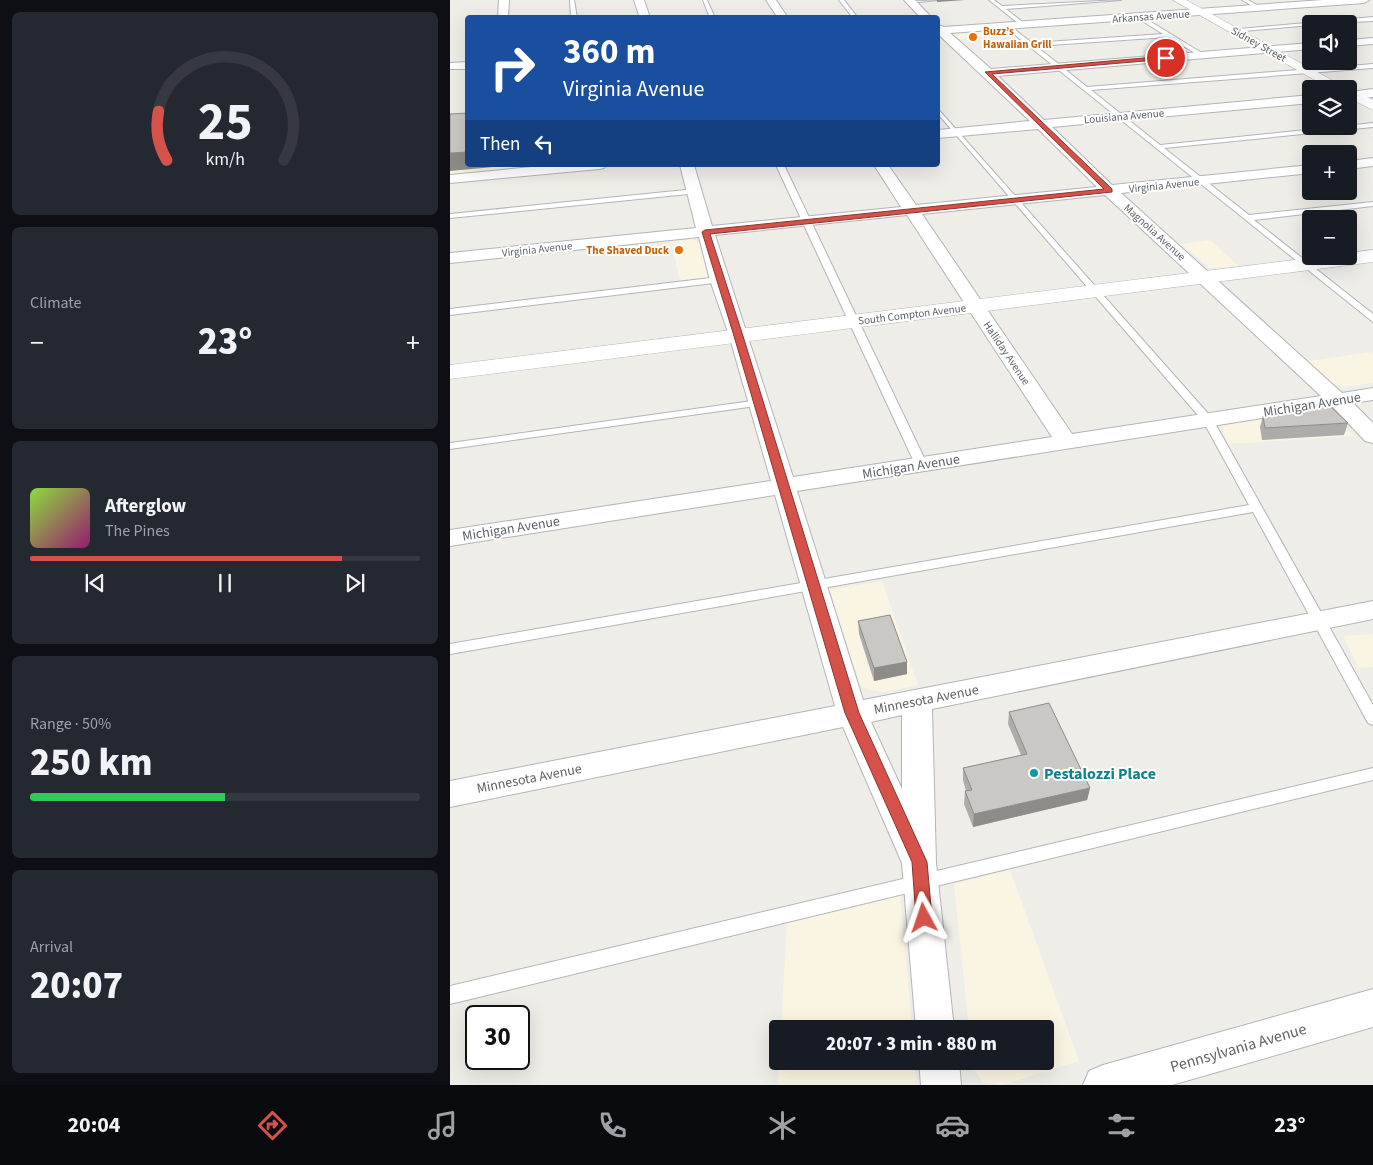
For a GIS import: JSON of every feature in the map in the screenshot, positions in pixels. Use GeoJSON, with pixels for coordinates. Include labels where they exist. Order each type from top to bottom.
{"type":"FeatureCollection","features":[{"type":"Feature","properties":{"kind":"main road","name":"Sidney Street"},"geometry":{"type":"LineString","coordinates":[[1178,0],[1324,80]]}},
{"type":"Feature","properties":{"kind":"main road","name":"Sidney Street"},"geometry":{"type":"LineString","coordinates":[[1357,98],[1373,106]]}},
{"type":"Feature","properties":{"kind":"main road","name":"South Compton Avenue"},"geometry":{"type":"LineString","coordinates":[[1357,258],[1373,256]]}},
{"type":"Feature","properties":{"kind":"main road","name":"South Compton Avenue"},"geometry":{"type":"LineString","coordinates":[[450,372],[1302,264]]}},
{"type":"Feature","properties":{"kind":"street"},"geometry":{"type":"LineString","coordinates":[[503,15],[504,0]]}},
{"type":"Feature","properties":{"kind":"street"},"geometry":{"type":"LineString","coordinates":[[639,0],[643,15]]}},
{"type":"Feature","properties":{"kind":"street"},"geometry":{"type":"LineString","coordinates":[[771,0],[781,15]]}},
{"type":"Feature","properties":{"kind":"street","name":"Arkansas Avenue"},"geometry":{"type":"LineString","coordinates":[[940,30],[1364,0]]}},
{"type":"Feature","properties":{"kind":"street"},"geometry":{"type":"LineString","coordinates":[[910,1],[924,15]]}},
{"type":"Feature","properties":{"kind":"street","name":"Magnolia Avenue"},"geometry":{"type":"LineString","coordinates":[[940,31],[988,72],[1110,190],[1338,400],[1373,436]]}},
{"type":"Feature","properties":{"kind":"street"},"geometry":{"type":"LineString","coordinates":[[1357,42],[1373,41]]}},
{"type":"Feature","properties":{"kind":"street"},"geometry":{"type":"LineString","coordinates":[[988,72],[1302,47]]}},
{"type":"Feature","properties":{"kind":"street"},"geometry":{"type":"LineString","coordinates":[[450,66],[465,65]]}},
{"type":"Feature","properties":{"kind":"street"},"geometry":{"type":"LineString","coordinates":[[1357,93],[1373,93]]}},
{"type":"Feature","properties":{"kind":"street","name":"Louisiana Avenue"},"geometry":{"type":"LineString","coordinates":[[940,134],[1302,100]]}},
{"type":"Feature","properties":{"kind":"street"},"geometry":{"type":"LineString","coordinates":[[1357,164],[1373,162]]}},
{"type":"Feature","properties":{"kind":"street"},"geometry":{"type":"LineString","coordinates":[[450,179],[577,167]]}},
{"type":"Feature","properties":{"kind":"street"},"geometry":{"type":"LineString","coordinates":[[688,167],[719,280],[739,336],[782,486],[852,713],[920,872]]}},
{"type":"Feature","properties":{"kind":"street","name":"Halliday Avenue"},"geometry":{"type":"LineString","coordinates":[[883,167],[1066,442]]}},
{"type":"Feature","properties":{"kind":"street","name":"Virginia Avenue"},"geometry":{"type":"LineString","coordinates":[[450,258],[1302,170]]}},
{"type":"Feature","properties":{"kind":"street","name":"Michigan Avenue"},"geometry":{"type":"LineString","coordinates":[[450,538],[1373,394]]}},
{"type":"Feature","properties":{"kind":"street","name":"Minnesota Avenue"},"geometry":{"type":"LineString","coordinates":[[450,794],[1373,610]]}},
{"type":"Feature","properties":{"kind":"street"},"geometry":{"type":"LineString","coordinates":[[917,700],[920,872],[934,1020]]}},
{"type":"Feature","properties":{"kind":"street","name":"Pennsylvania Avenue"},"geometry":{"type":"LineString","coordinates":[[1103,1085],[1373,1008]]}},
{"type":"Feature","properties":{"kind":"street"},"geometry":{"type":"LineString","coordinates":[[940,1070],[941,1085]]}},
{"type":"Feature","properties":{"kind":"lane"},"geometry":{"type":"LineString","coordinates":[[572,0],[574,15]]}},
{"type":"Feature","properties":{"kind":"lane"},"geometry":{"type":"LineString","coordinates":[[705,0],[712,15]]}},
{"type":"Feature","properties":{"kind":"lane"},"geometry":{"type":"LineString","coordinates":[[841,0],[854,15]]}},
{"type":"Feature","properties":{"kind":"lane"},"geometry":{"type":"LineString","coordinates":[[910,1],[936,0]]}},
{"type":"Feature","properties":{"kind":"lane"},"geometry":{"type":"LineString","coordinates":[[991,0],[1023,25]]}},
{"type":"Feature","properties":{"kind":"lane"},"geometry":{"type":"LineString","coordinates":[[1002,8],[1119,0]]}},
{"type":"Feature","properties":{"kind":"lane"},"geometry":{"type":"LineString","coordinates":[[1244,0],[1260,8]]}},
{"type":"Feature","properties":{"kind":"lane"},"geometry":{"type":"LineString","coordinates":[[1138,16],[1202,55]]}},
{"type":"Feature","properties":{"kind":"lane"},"geometry":{"type":"LineString","coordinates":[[1232,30],[1373,19]]}},
{"type":"Feature","properties":{"kind":"lane"},"geometry":{"type":"LineString","coordinates":[[1007,26],[1302,262]]}},
{"type":"Feature","properties":{"kind":"lane"},"geometry":{"type":"LineString","coordinates":[[1031,45],[1169,35]]}},
{"type":"Feature","properties":{"kind":"lane"},"geometry":{"type":"LineString","coordinates":[[1086,89],[1373,66]]}},
{"type":"Feature","properties":{"kind":"lane"},"geometry":{"type":"LineString","coordinates":[[940,112],[1208,420],[1373,719]]}},
{"type":"Feature","properties":{"kind":"lane"},"geometry":{"type":"LineString","coordinates":[[1158,147],[1373,125]]}},
{"type":"Feature","properties":{"kind":"lane"},"geometry":{"type":"LineString","coordinates":[[781,167],[921,464]]}},
{"type":"Feature","properties":{"kind":"lane"},"geometry":{"type":"LineString","coordinates":[[450,216],[695,191]]}},
{"type":"Feature","properties":{"kind":"lane"},"geometry":{"type":"LineString","coordinates":[[1247,218],[1373,204]]}},
{"type":"Feature","properties":{"kind":"lane"},"geometry":{"type":"LineString","coordinates":[[1306,265],[1372,318]]}},
{"type":"Feature","properties":{"kind":"lane"},"geometry":{"type":"LineString","coordinates":[[450,312],[719,280]]}},
{"type":"Feature","properties":{"kind":"lane"},"geometry":{"type":"LineString","coordinates":[[450,446],[759,403]]}},
{"type":"Feature","properties":{"kind":"lane"},"geometry":{"type":"LineString","coordinates":[[450,650],[1256,508]]}},
{"type":"Feature","properties":{"kind":"lane"},"geometry":{"type":"LineString","coordinates":[[450,995],[920,872],[1373,774]]}},
{"type":"Feature","properties":{"kind":"shaded area"},"geometry":{"type":"Polygon","coordinates":[[[1007,28],[1015,35],[958,39],[953,34],[1007,28]]]}},
{"type":"Feature","properties":{"kind":"shaded area"},"geometry":{"type":"Polygon","coordinates":[[[450,120],[465,158],[465,167],[533,167],[450,175],[450,120]]]}},
{"type":"Feature","properties":{"kind":"shaded area"},"geometry":{"type":"Polygon","coordinates":[[[693,239],[700,243],[708,278],[680,281],[671,242],[693,239]]]}},
{"type":"Feature","properties":{"kind":"shaded area"},"geometry":{"type":"Polygon","coordinates":[[[1210,240],[1239,266],[1210,268],[1180,244],[1210,240]]]}},
{"type":"Feature","properties":{"kind":"shaded area"},"geometry":{"type":"Polygon","coordinates":[[[1373,352],[1373,383],[1344,387],[1332,383],[1307,361],[1373,352]]]}},
{"type":"Feature","properties":{"kind":"shaded area"},"geometry":{"type":"Polygon","coordinates":[[[1315,410],[1332,414],[1354,436],[1228,444],[1221,426],[1315,410]]]}},
{"type":"Feature","properties":{"kind":"shaded area"},"geometry":{"type":"Polygon","coordinates":[[[882,581],[918,685],[884,692],[861,687],[830,590],[882,581]]]}},
{"type":"Feature","properties":{"kind":"shaded area"},"geometry":{"type":"Polygon","coordinates":[[[1373,634],[1373,667],[1359,668],[1343,636],[1373,634]]]}},
{"type":"Feature","properties":{"kind":"shaded area"},"geometry":{"type":"Polygon","coordinates":[[[1010,870],[1079,1061],[1054,1069],[1054,1020],[968,1020],[954,884],[1010,870]]]}},
{"type":"Feature","properties":{"kind":"shaded area"},"geometry":{"type":"Polygon","coordinates":[[[900,895],[911,1020],[782,1020],[787,922],[900,895]]]}},
{"type":"Feature","properties":{"kind":"shaded area"},"geometry":{"type":"Polygon","coordinates":[[[779,1070],[915,1070],[917,1085],[778,1085],[779,1070]]]}},
{"type":"Feature","properties":{"kind":"shaded area"},"geometry":{"type":"Polygon","coordinates":[[[974,1070],[1050,1070],[1002,1085],[983,1082],[974,1070]]]}},
{"type":"Feature","properties":{"kind":"building"},"geometry":{"type":"Polygon","coordinates":[[[465,113],[465,152],[450,153],[450,114],[465,113]]]}},
{"type":"Feature","properties":{"kind":"building"},"geometry":{"type":"Polygon","coordinates":[[[1329,405],[1348,423],[1265,428],[1263,416],[1329,405]]]}},
{"type":"Feature","properties":{"kind":"building"},"geometry":{"type":"Polygon","coordinates":[[[890,615],[907,662],[874,668],[858,621],[890,615]]]}},
{"type":"Feature","properties":{"kind":"building","name":"Pestalozzi Place"},"geometry":{"type":"Polygon","coordinates":[[[1049,703],[1090,788],[974,814],[965,791],[972,790],[963,768],[1027,754],[1009,712],[1049,703]]]}},
{"type":"Feature","properties":{"kind":"place","name":"Buzz’s Hawaiian Grill"},"geometry":{"type":"Point","coordinates":[973,37]}},
{"type":"Feature","properties":{"kind":"place","name":"The Shaved Duck"},"geometry":{"type":"Point","coordinates":[679,250]}},
{"type":"Feature","properties":{"kind":"place","name":"Pestalozzi Place"},"geometry":{"type":"Point","coordinates":[1034,773]}},
{"type":"Feature","properties":{"kind":"route"},"geometry":{"type":"LineString","coordinates":[[924,918],[919,862],[852,713],[782,486],[739,336],[719,280],[705,232],[1110,190],[988,72],[1166,58]]}}]}
